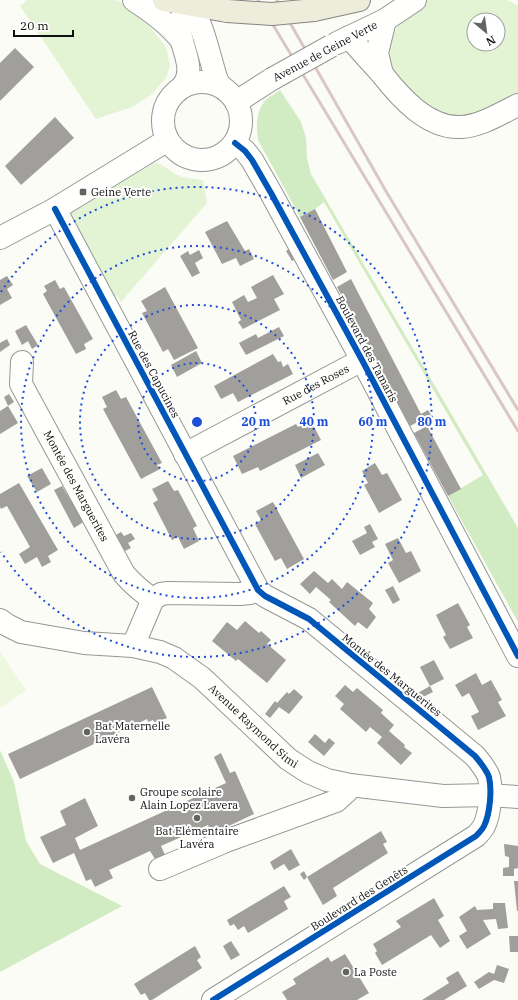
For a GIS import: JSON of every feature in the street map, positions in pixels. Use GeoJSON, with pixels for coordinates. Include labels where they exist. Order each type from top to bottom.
{"type":"FeatureCollection","features":[{"type":"Feature","properties":{"kind":"main road"},"geometry":{"type":"LineString","coordinates":[[164,0],[191,1],[228,11],[272,14],[314,10],[360,0]]}},
{"type":"Feature","properties":{"kind":"street"},"geometry":{"type":"LineString","coordinates":[[134,0],[167,24],[182,41]]}},
{"type":"Feature","properties":{"kind":"street","name":"Avenue de Geine Verte"},"geometry":{"type":"LineString","coordinates":[[236,102],[272,79],[340,41],[385,20],[415,0]]}},
{"type":"Feature","properties":{"kind":"street"},"geometry":{"type":"LineString","coordinates":[[183,86],[196,81],[209,82],[220,86],[229,93],[236,102],[240,110],[241,123],[239,135],[235,143],[222,155],[209,160],[197,161],[184,157],[174,150],[166,141],[163,130],[162,119],[165,106],[173,95],[187,81],[189,72],[182,41],[180,22],[185,9],[191,1]]}},
{"type":"Feature","properties":{"kind":"street"},"geometry":{"type":"LineString","coordinates":[[191,1],[202,29],[216,78],[220,86]]}},
{"type":"Feature","properties":{"kind":"street"},"geometry":{"type":"LineString","coordinates":[[382,74],[377,53],[385,20]]}},
{"type":"Feature","properties":{"kind":"street"},"geometry":{"type":"LineString","coordinates":[[340,41],[382,74],[397,93],[411,106],[426,117],[443,125],[461,127],[474,124],[489,119],[518,104]]}},
{"type":"Feature","properties":{"kind":"street"},"geometry":{"type":"LineString","coordinates":[[2,231],[55,209],[166,141]]}},
{"type":"Feature","properties":{"kind":"street","name":"Boulevard des Tamaris"},"geometry":{"type":"LineString","coordinates":[[235,143],[245,150],[261,175],[362,360],[518,656]]}},
{"type":"Feature","properties":{"kind":"street","name":"Rue des Capucines"},"geometry":{"type":"LineString","coordinates":[[55,209],[258,590]]}},
{"type":"Feature","properties":{"kind":"street","name":"Rue des Roses"},"geometry":{"type":"LineString","coordinates":[[185,454],[362,360]]}},
{"type":"Feature","properties":{"kind":"street","name":"Montée des Marguerites"},"geometry":{"type":"LineString","coordinates":[[22,362],[20,384],[120,566],[133,585],[142,593],[153,599]]}},
{"type":"Feature","properties":{"kind":"street"},"geometry":{"type":"LineString","coordinates":[[133,646],[153,599],[161,594],[240,594],[258,590]]}},
{"type":"Feature","properties":{"kind":"street","name":"Montée des Marguerites"},"geometry":{"type":"LineString","coordinates":[[258,590],[272,601],[309,619],[475,756],[484,766],[488,776],[490,795]]}},
{"type":"Feature","properties":{"kind":"street","name":"Avenue Raymond Simi"},"geometry":{"type":"LineString","coordinates":[[0,620],[21,632],[84,643],[133,646],[160,652],[174,658],[202,678],[288,760],[308,772],[327,780],[350,785],[443,796],[490,795],[518,798]]}},
{"type":"Feature","properties":{"kind":"street"},"geometry":{"type":"LineString","coordinates":[[160,868],[226,841],[336,801],[347,791],[350,785]]}},
{"type":"Feature","properties":{"kind":"street","name":"Boulevard des Genêts"},"geometry":{"type":"LineString","coordinates":[[213,1000],[476,836],[484,828],[487,820],[490,795]]}},
{"type":"Feature","properties":{"kind":"green space"},"geometry":{"type":"Polygon","coordinates":[[[27,0],[119,1],[150,27],[166,47],[170,65],[166,78],[151,95],[132,107],[96,119],[20,6],[27,0]]]}},
{"type":"Feature","properties":{"kind":"green space"},"geometry":{"type":"Polygon","coordinates":[[[427,0],[507,0],[518,5],[518,93],[479,113],[459,119],[442,116],[420,103],[392,70],[388,52],[394,33],[402,19],[417,6],[427,0]]]}},
{"type":"Feature","properties":{"kind":"green space"},"geometry":{"type":"Polygon","coordinates":[[[280,90],[301,122],[306,138],[307,158],[311,174],[518,528],[518,622],[448,496],[483,475],[324,202],[300,217],[258,140],[257,120],[261,106],[267,99],[280,90]]]}},
{"type":"Feature","properties":{"kind":"green space"},"geometry":{"type":"Polygon","coordinates":[[[154,163],[163,166],[177,175],[186,178],[203,180],[207,203],[121,302],[117,296],[112,298],[67,215],[154,163]]]}},
{"type":"Feature","properties":{"kind":"green space"},"geometry":{"type":"Polygon","coordinates":[[[0,652],[26,690],[0,708],[0,652]]]}},
{"type":"Feature","properties":{"kind":"green space"},"geometry":{"type":"Polygon","coordinates":[[[0,750],[14,782],[26,841],[40,864],[122,906],[0,972],[0,750]]]}},
{"type":"Feature","properties":{"kind":"building"},"geometry":{"type":"Polygon","coordinates":[[[15,48],[34,67],[0,101],[0,63],[15,48]]]}},
{"type":"Feature","properties":{"kind":"building"},"geometry":{"type":"Polygon","coordinates":[[[55,117],[74,138],[21,185],[5,166],[55,117]]]}},
{"type":"Feature","properties":{"kind":"building"},"geometry":{"type":"Polygon","coordinates":[[[315,209],[347,272],[333,280],[300,217],[315,209]]]}},
{"type":"Feature","properties":{"kind":"building"},"geometry":{"type":"Polygon","coordinates":[[[227,221],[245,251],[249,249],[254,259],[240,266],[236,258],[222,264],[205,232],[227,221]]]}},
{"type":"Feature","properties":{"kind":"building"},"geometry":{"type":"Polygon","coordinates":[[[290,248],[296,259],[292,261],[286,251],[290,248]]]}},
{"type":"Feature","properties":{"kind":"building"},"geometry":{"type":"Polygon","coordinates":[[[199,250],[203,258],[195,263],[200,273],[192,277],[180,256],[188,251],[190,255],[199,250]]]}},
{"type":"Feature","properties":{"kind":"building"},"geometry":{"type":"Polygon","coordinates":[[[273,275],[284,294],[274,299],[280,310],[243,329],[238,322],[241,320],[232,302],[244,295],[248,302],[257,298],[251,287],[273,275]]]}},
{"type":"Feature","properties":{"kind":"building"},"geometry":{"type":"Polygon","coordinates":[[[7,276],[13,285],[7,289],[12,298],[0,305],[0,280],[7,276]]]}},
{"type":"Feature","properties":{"kind":"building"},"geometry":{"type":"Polygon","coordinates":[[[351,279],[421,414],[428,410],[431,415],[410,426],[337,287],[351,279]]]}},
{"type":"Feature","properties":{"kind":"building"},"geometry":{"type":"Polygon","coordinates":[[[55,280],[60,289],[64,287],[93,339],[84,344],[86,349],[76,354],[43,294],[47,291],[44,286],[55,280]]]}},
{"type":"Feature","properties":{"kind":"building"},"geometry":{"type":"Polygon","coordinates":[[[165,287],[198,348],[174,360],[168,349],[163,352],[142,313],[147,311],[141,301],[165,287]]]}},
{"type":"Feature","properties":{"kind":"building"},"geometry":{"type":"Polygon","coordinates":[[[26,325],[38,345],[32,349],[28,341],[22,345],[15,331],[26,325]]]}},
{"type":"Feature","properties":{"kind":"building"},"geometry":{"type":"Polygon","coordinates":[[[279,327],[284,336],[246,355],[239,343],[256,334],[258,338],[279,327]]]}},
{"type":"Feature","properties":{"kind":"building"},"geometry":{"type":"Polygon","coordinates":[[[7,339],[10,345],[0,352],[0,343],[7,339]]]}},
{"type":"Feature","properties":{"kind":"building"},"geometry":{"type":"Polygon","coordinates":[[[196,351],[202,363],[177,377],[171,365],[196,351]]]}},
{"type":"Feature","properties":{"kind":"building"},"geometry":{"type":"Polygon","coordinates":[[[273,354],[278,362],[281,361],[283,367],[288,364],[293,374],[238,402],[233,393],[221,399],[214,386],[273,354]]]}},
{"type":"Feature","properties":{"kind":"building"},"geometry":{"type":"Polygon","coordinates":[[[116,390],[121,399],[126,397],[162,463],[157,465],[160,469],[141,479],[103,409],[107,407],[102,397],[116,390]]]}},
{"type":"Feature","properties":{"kind":"building"},"geometry":{"type":"Polygon","coordinates":[[[9,394],[14,402],[8,406],[4,397],[9,394]]]}},
{"type":"Feature","properties":{"kind":"building"},"geometry":{"type":"Polygon","coordinates":[[[8,406],[18,423],[0,434],[0,411],[8,406]]]}},
{"type":"Feature","properties":{"kind":"building"},"geometry":{"type":"Polygon","coordinates":[[[311,421],[321,440],[260,471],[258,467],[242,474],[233,456],[296,424],[298,427],[311,421]]]}},
{"type":"Feature","properties":{"kind":"building"},"geometry":{"type":"Polygon","coordinates":[[[427,426],[461,489],[448,496],[414,433],[427,426]]]}},
{"type":"Feature","properties":{"kind":"building"},"geometry":{"type":"Polygon","coordinates":[[[318,453],[325,465],[301,478],[295,465],[318,453]]]}},
{"type":"Feature","properties":{"kind":"building"},"geometry":{"type":"Polygon","coordinates":[[[375,463],[382,475],[387,473],[402,500],[379,513],[364,485],[368,483],[362,471],[375,463]]]}},
{"type":"Feature","properties":{"kind":"building"},"geometry":{"type":"Polygon","coordinates":[[[42,468],[51,484],[37,492],[27,476],[42,468]]]}},
{"type":"Feature","properties":{"kind":"building"},"geometry":{"type":"Polygon","coordinates":[[[168,481],[174,491],[178,490],[197,526],[193,528],[199,541],[184,549],[178,537],[172,540],[153,503],[158,500],[152,489],[168,481]]]}},
{"type":"Feature","properties":{"kind":"building"},"geometry":{"type":"Polygon","coordinates":[[[19,483],[58,550],[48,556],[51,562],[42,567],[37,557],[25,564],[19,554],[30,547],[7,506],[1,509],[0,507],[0,494],[19,483]]]}},
{"type":"Feature","properties":{"kind":"building"},"geometry":{"type":"Polygon","coordinates":[[[62,486],[71,501],[73,500],[85,521],[74,528],[54,490],[62,486]]]}},
{"type":"Feature","properties":{"kind":"building"},"geometry":{"type":"Polygon","coordinates":[[[273,502],[304,559],[287,569],[281,558],[275,561],[255,524],[261,520],[256,511],[273,502]]]}},
{"type":"Feature","properties":{"kind":"building"},"geometry":{"type":"Polygon","coordinates":[[[370,524],[378,539],[372,542],[375,547],[360,555],[352,541],[367,533],[364,527],[370,524]]]}},
{"type":"Feature","properties":{"kind":"building"},"geometry":{"type":"Polygon","coordinates":[[[121,532],[124,536],[131,533],[135,539],[128,543],[131,548],[125,551],[116,535],[121,532]]]}},
{"type":"Feature","properties":{"kind":"building"},"geometry":{"type":"Polygon","coordinates":[[[398,538],[406,553],[411,551],[421,571],[399,583],[388,563],[393,560],[385,544],[398,538]]]}},
{"type":"Feature","properties":{"kind":"building"},"geometry":{"type":"Polygon","coordinates":[[[314,571],[328,583],[332,579],[342,589],[347,582],[373,603],[369,609],[376,617],[367,629],[358,622],[355,626],[329,602],[331,600],[316,587],[310,594],[300,584],[314,571]]]}},
{"type":"Feature","properties":{"kind":"building"},"geometry":{"type":"Polygon","coordinates":[[[393,586],[400,600],[393,604],[385,590],[393,586]]]}},
{"type":"Feature","properties":{"kind":"building"},"geometry":{"type":"Polygon","coordinates":[[[458,603],[470,625],[467,627],[473,638],[450,649],[443,637],[446,635],[436,615],[458,603]]]}},
{"type":"Feature","properties":{"kind":"building"},"geometry":{"type":"Polygon","coordinates":[[[245,621],[259,633],[261,631],[271,640],[267,644],[286,660],[267,683],[238,659],[236,661],[212,641],[227,622],[237,630],[245,621]]]}},
{"type":"Feature","properties":{"kind":"building"},"geometry":{"type":"Polygon","coordinates":[[[434,660],[444,679],[430,686],[420,667],[434,660]]]}},
{"type":"Feature","properties":{"kind":"building"},"geometry":{"type":"Polygon","coordinates":[[[476,673],[482,685],[491,680],[502,700],[498,702],[506,716],[478,730],[471,716],[479,712],[469,693],[462,697],[455,685],[476,673]]]}},
{"type":"Feature","properties":{"kind":"building"},"geometry":{"type":"Polygon","coordinates":[[[345,685],[353,692],[357,688],[383,710],[381,713],[394,725],[389,731],[412,753],[401,765],[377,743],[382,737],[370,727],[366,732],[340,709],[344,704],[335,696],[345,685]]]}},
{"type":"Feature","properties":{"kind":"building"},"geometry":{"type":"Polygon","coordinates":[[[430,686],[433,692],[421,698],[416,694],[430,686]]]}},
{"type":"Feature","properties":{"kind":"building","name":"Bat Maternelle Lavéra"},"geometry":{"type":"Polygon","coordinates":[[[152,687],[167,718],[155,723],[153,720],[148,722],[147,719],[20,779],[8,754],[152,687]]]}},
{"type":"Feature","properties":{"kind":"building"},"geometry":{"type":"Polygon","coordinates":[[[294,689],[303,697],[289,714],[279,707],[270,718],[265,714],[275,701],[277,703],[287,692],[289,694],[294,689]]]}},
{"type":"Feature","properties":{"kind":"building"},"geometry":{"type":"Polygon","coordinates":[[[315,734],[325,743],[329,738],[335,743],[324,756],[308,742],[315,734]]]}},
{"type":"Feature","properties":{"kind":"building","name":"Bat Elémentaire Lavéra"},"geometry":{"type":"Polygon","coordinates":[[[221,753],[230,773],[235,771],[254,814],[212,834],[208,825],[161,846],[165,855],[155,859],[150,851],[109,870],[113,878],[95,887],[91,879],[86,881],[74,853],[53,863],[40,837],[66,825],[60,811],[85,798],[98,826],[75,838],[80,850],[226,783],[214,757],[221,753]]]}},
{"type":"Feature","properties":{"kind":"building"},"geometry":{"type":"Polygon","coordinates":[[[381,831],[387,842],[383,844],[388,853],[333,888],[337,896],[323,905],[307,877],[381,831]]]}},
{"type":"Feature","properties":{"kind":"building"},"geometry":{"type":"Polygon","coordinates":[[[504,844],[518,846],[518,868],[514,869],[514,876],[503,876],[503,868],[509,867],[509,857],[505,856],[504,844]]]}},
{"type":"Feature","properties":{"kind":"building"},"geometry":{"type":"Polygon","coordinates":[[[291,849],[300,865],[289,871],[284,864],[274,870],[270,862],[291,849]]]}},
{"type":"Feature","properties":{"kind":"building"},"geometry":{"type":"Polygon","coordinates":[[[304,871],[307,877],[304,880],[300,874],[304,871]]]}},
{"type":"Feature","properties":{"kind":"building"},"geometry":{"type":"Polygon","coordinates":[[[514,881],[518,881],[518,911],[517,911],[514,881]]]}},
{"type":"Feature","properties":{"kind":"building"},"geometry":{"type":"Polygon","coordinates":[[[284,886],[291,897],[284,901],[288,909],[248,933],[244,926],[238,930],[234,924],[230,926],[227,920],[284,886]]]}},
{"type":"Feature","properties":{"kind":"building"},"geometry":{"type":"Polygon","coordinates":[[[434,898],[444,916],[438,920],[450,941],[440,948],[431,935],[382,965],[375,953],[377,951],[373,944],[401,927],[396,921],[434,898]]]}},
{"type":"Feature","properties":{"kind":"building"},"geometry":{"type":"Polygon","coordinates":[[[493,903],[505,903],[508,928],[498,929],[496,919],[483,920],[491,934],[467,949],[459,936],[467,931],[459,917],[475,906],[477,910],[493,909],[493,903]]]}},
{"type":"Feature","properties":{"kind":"building"},"geometry":{"type":"Polygon","coordinates":[[[509,936],[518,936],[518,952],[510,952],[509,936]]]}},
{"type":"Feature","properties":{"kind":"building"},"geometry":{"type":"Polygon","coordinates":[[[231,941],[240,955],[231,960],[223,946],[231,941]]]}},
{"type":"Feature","properties":{"kind":"building"},"geometry":{"type":"Polygon","coordinates":[[[195,946],[201,957],[197,960],[202,968],[152,1000],[149,1000],[145,993],[141,995],[134,984],[195,946]]]}},
{"type":"Feature","properties":{"kind":"building"},"geometry":{"type":"Polygon","coordinates":[[[345,954],[369,993],[357,1000],[287,1000],[282,992],[296,984],[293,979],[328,957],[331,962],[345,954]]]}},
{"type":"Feature","properties":{"kind":"building"},"geometry":{"type":"Polygon","coordinates":[[[497,965],[509,969],[504,983],[494,980],[479,989],[474,982],[489,972],[494,974],[497,965]]]}},
{"type":"Feature","properties":{"kind":"building"},"geometry":{"type":"Polygon","coordinates":[[[458,971],[467,986],[444,1000],[422,1000],[449,983],[446,978],[458,971]]]}},
{"type":"Feature","properties":{"kind":"railway"},"geometry":{"type":"LineString","coordinates":[[258,0],[518,431]]}},
{"type":"Feature","properties":{"kind":"railway"},"geometry":{"type":"LineString","coordinates":[[277,0],[387,193],[518,410]]}},
{"type":"Feature","properties":{"kind":"cycle path"},"geometry":{"type":"LineString","coordinates":[[235,143],[245,151],[252,160],[271,193],[362,360],[518,656]]}},
{"type":"Feature","properties":{"kind":"cycle path"},"geometry":{"type":"LineString","coordinates":[[55,209],[258,590],[265,596],[309,619],[475,756],[485,768],[490,782],[488,815],[483,827],[476,836],[213,1000]]}},
{"type":"Feature","properties":{"kind":"place","name":"Geine Verte"},"geometry":{"type":"Point","coordinates":[83,192]}},
{"type":"Feature","properties":{"kind":"place","name":"Bat Maternelle Lavéra"},"geometry":{"type":"Point","coordinates":[87,732]}},
{"type":"Feature","properties":{"kind":"place","name":"Groupe scolaire Alain Lopez Lavera"},"geometry":{"type":"Point","coordinates":[132,798]}},
{"type":"Feature","properties":{"kind":"place","name":"Bat Elémentaire Lavéra"},"geometry":{"type":"Point","coordinates":[197,818]}},
{"type":"Feature","properties":{"kind":"place","name":"La Poste"},"geometry":{"type":"Point","coordinates":[346,972]}}]}
